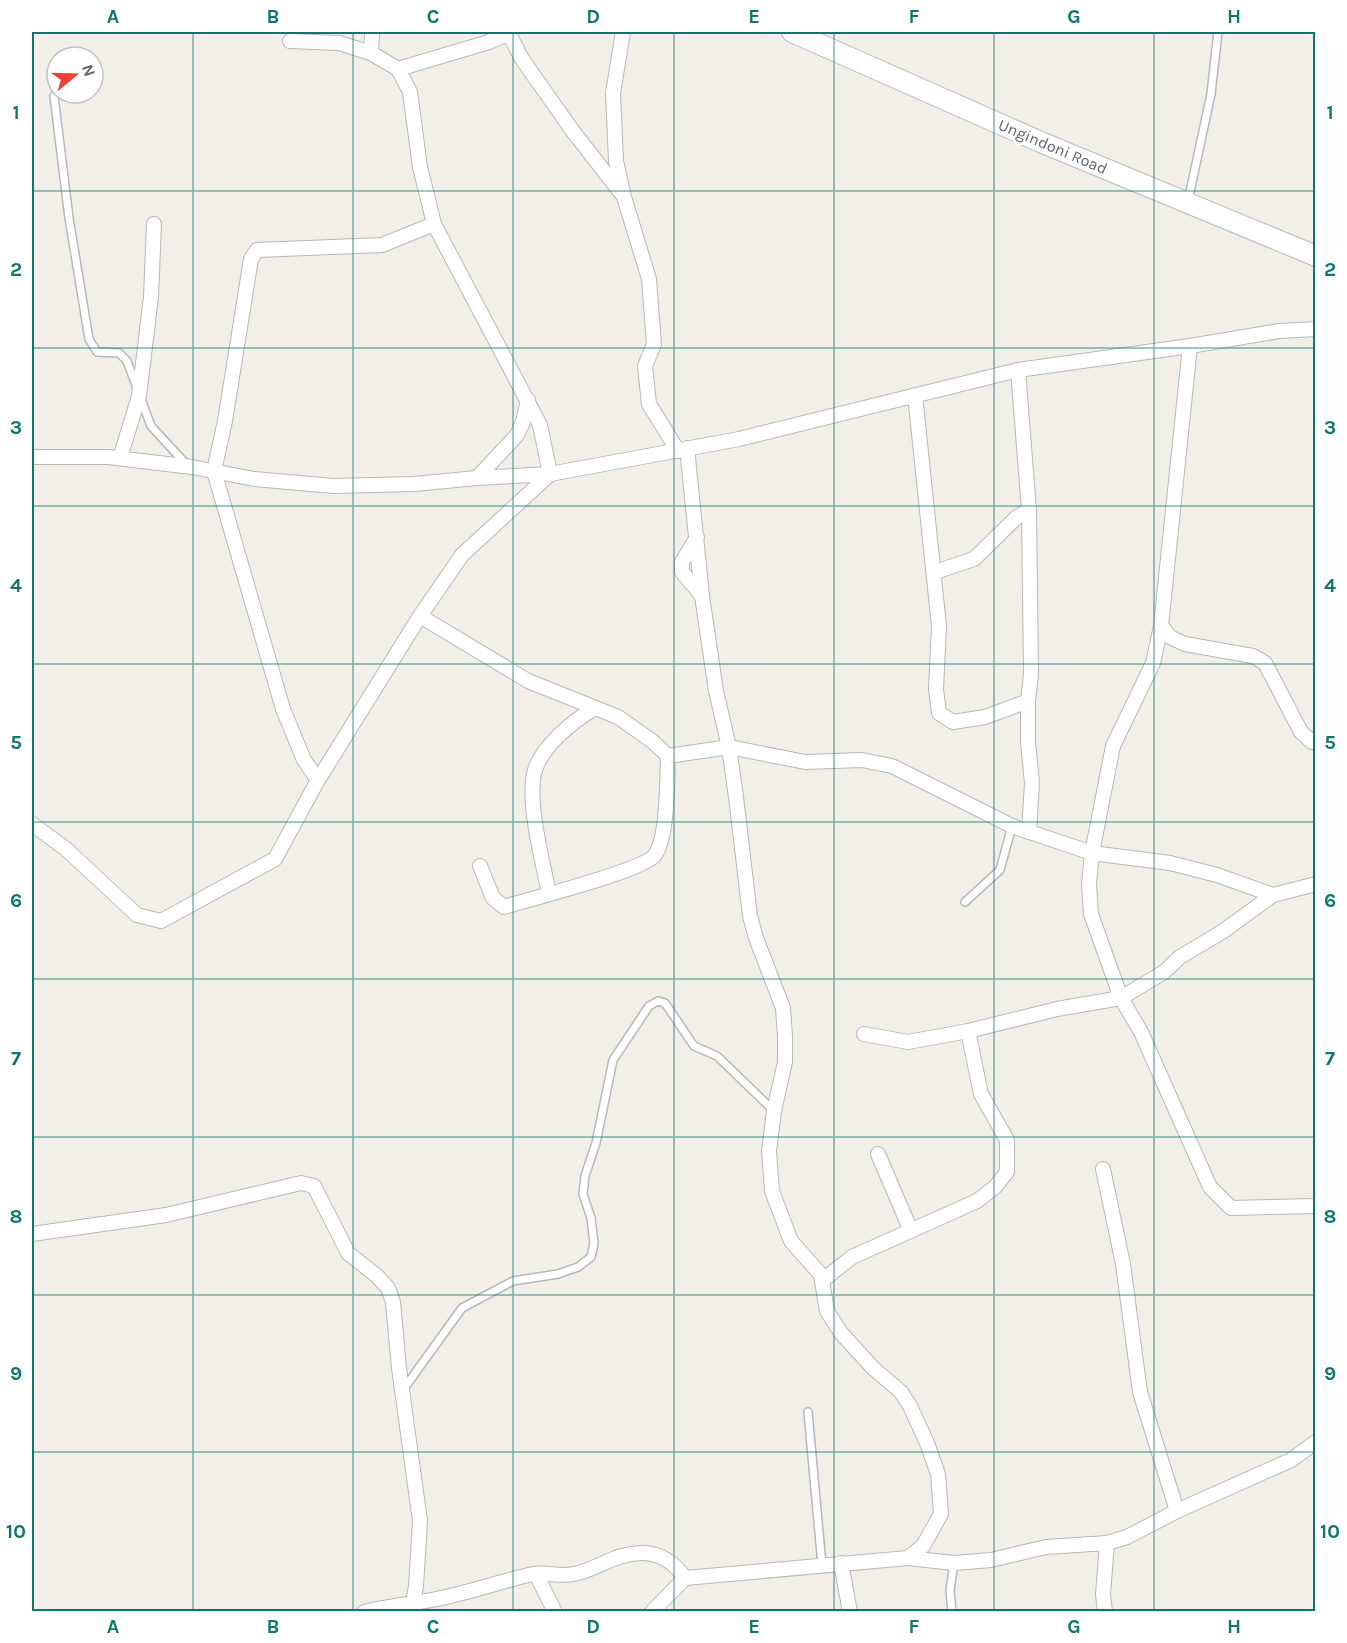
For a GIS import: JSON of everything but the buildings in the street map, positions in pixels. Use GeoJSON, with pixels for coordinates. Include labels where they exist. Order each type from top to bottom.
{"type":"FeatureCollection","features":[{"type":"Feature","properties":{"kind":"main road","name":"Ungindoni Road"},"geometry":{"type":"LineString","coordinates":[[792,32],[1043,143],[1188,201],[1287,246],[1316,256]]}},
{"type":"Feature","properties":{"kind":"street"},"geometry":{"type":"LineString","coordinates":[[372,32],[372,53]]}},
{"type":"Feature","properties":{"kind":"street"},"geometry":{"type":"LineString","coordinates":[[398,69],[489,42],[509,32],[522,59],[572,130],[624,197]]}},
{"type":"Feature","properties":{"kind":"street"},"geometry":{"type":"LineString","coordinates":[[623,32],[613,93],[616,161],[624,197],[649,279],[654,344],[645,366],[649,404],[682,449],[697,537],[702,596],[716,691],[729,747],[750,916],[783,1008],[785,1062],[774,1111],[769,1150],[772,1191],[791,1241],[815,1267],[823,1280],[827,1311],[841,1333],[873,1368],[901,1392],[910,1406],[938,1474],[941,1514],[923,1546],[908,1558]]}},
{"type":"Feature","properties":{"kind":"street"},"geometry":{"type":"LineString","coordinates":[[290,41],[339,43],[372,53],[398,69],[410,93],[420,167],[434,224],[540,424],[550,474]]}},
{"type":"Feature","properties":{"kind":"street"},"geometry":{"type":"LineString","coordinates":[[120,458],[139,396],[151,297],[154,224]]}},
{"type":"Feature","properties":{"kind":"street"},"geometry":{"type":"LineString","coordinates":[[318,780],[304,760],[283,709],[214,471],[225,421],[251,259],[257,250],[382,245],[434,224]]}},
{"type":"Feature","properties":{"kind":"street"},"geometry":{"type":"LineString","coordinates":[[32,458],[120,458],[192,467],[254,479],[333,486],[414,484],[550,474],[739,439],[1018,370],[1279,331],[1316,329]]}},
{"type":"Feature","properties":{"kind":"street"},"geometry":{"type":"LineString","coordinates":[[1190,346],[1161,626],[1153,663],[1113,746],[1092,853],[1089,884],[1091,914],[1121,998],[1141,1032],[1210,1187],[1231,1208],[1316,1206]]}},
{"type":"Feature","properties":{"kind":"street"},"geometry":{"type":"LineString","coordinates":[[1018,370],[1029,510],[1031,674],[1028,742],[1032,783],[1029,832]]}},
{"type":"Feature","properties":{"kind":"street"},"geometry":{"type":"LineString","coordinates":[[915,394],[935,572],[939,627],[936,689],[939,713],[953,722],[985,717],[1028,702]]}},
{"type":"Feature","properties":{"kind":"street"},"geometry":{"type":"LineString","coordinates":[[477,478],[517,435],[524,422],[528,400]]}},
{"type":"Feature","properties":{"kind":"street"},"geometry":{"type":"LineString","coordinates":[[32,824],[66,849],[137,915],[161,921],[275,859],[318,780],[420,616],[462,555],[550,474]]}},
{"type":"Feature","properties":{"kind":"street"},"geometry":{"type":"LineString","coordinates":[[935,572],[974,559],[1017,517],[1029,510]]}},
{"type":"Feature","properties":{"kind":"street"},"geometry":{"type":"LineString","coordinates":[[420,616],[528,681],[618,717],[668,756],[729,747],[805,762],[862,760],[892,766],[1012,826],[1029,832],[1092,853],[1170,863],[1217,874],[1273,895]]}},
{"type":"Feature","properties":{"kind":"street"},"geometry":{"type":"LineString","coordinates":[[1161,626],[1170,637],[1185,644],[1253,656],[1265,663],[1301,732],[1314,744]]}},
{"type":"Feature","properties":{"kind":"street"},"geometry":{"type":"LineString","coordinates":[[549,894],[536,827],[533,791],[535,770],[543,754],[566,728],[595,708]]}},
{"type":"Feature","properties":{"kind":"street"},"geometry":{"type":"LineString","coordinates":[[480,866],[493,898],[504,907],[629,870],[649,861],[656,854],[665,820],[668,756]]}},
{"type":"Feature","properties":{"kind":"street"},"geometry":{"type":"LineString","coordinates":[[864,1034],[908,1042],[968,1031],[1058,1009],[1121,998],[1164,972],[1180,957],[1222,932],[1273,895],[1316,885]]}},
{"type":"Feature","properties":{"kind":"street"},"geometry":{"type":"LineString","coordinates":[[823,1280],[852,1257],[977,1201],[995,1188],[1007,1172],[1007,1140],[981,1094],[968,1031]]}},
{"type":"Feature","properties":{"kind":"street"},"geometry":{"type":"LineString","coordinates":[[878,1154],[911,1231]]}},
{"type":"Feature","properties":{"kind":"street"},"geometry":{"type":"LineString","coordinates":[[1103,1169],[1123,1264],[1140,1392],[1177,1511]]}},
{"type":"Feature","properties":{"kind":"street"},"geometry":{"type":"LineString","coordinates":[[32,1234],[166,1215],[300,1183],[314,1186],[348,1253],[377,1276],[388,1288],[393,1302],[420,1521],[413,1603]]}},
{"type":"Feature","properties":{"kind":"street"},"geometry":{"type":"LineString","coordinates":[[652,1611],[685,1578],[908,1558],[954,1563],[991,1560],[1046,1547],[1107,1543],[1127,1537],[1177,1511],[1291,1460],[1316,1442]]}},
{"type":"Feature","properties":{"kind":"street"},"geometry":{"type":"LineString","coordinates":[[1105,1611],[1107,1543]]}},
{"type":"Feature","properties":{"kind":"street"},"geometry":{"type":"LineString","coordinates":[[364,1611],[453,1596],[536,1574],[558,1576],[574,1574],[593,1568],[609,1559],[630,1554],[646,1553],[672,1564],[685,1578]]}},
{"type":"Feature","properties":{"kind":"street"},"geometry":{"type":"LineString","coordinates":[[841,1563],[850,1611]]}},
{"type":"Feature","properties":{"kind":"street"},"geometry":{"type":"LineString","coordinates":[[536,1574],[555,1611]]}},
{"type":"Feature","properties":{"kind":"lane"},"geometry":{"type":"LineString","coordinates":[[1188,201],[1211,94],[1218,32]]}},
{"type":"Feature","properties":{"kind":"lane"},"geometry":{"type":"LineString","coordinates":[[55,105],[69,218],[89,339],[97,352],[119,353],[127,361],[151,426],[181,461],[192,467]]}},
{"type":"Feature","properties":{"kind":"lane"},"geometry":{"type":"LineString","coordinates":[[965,902],[1000,870],[1012,826]]}},
{"type":"Feature","properties":{"kind":"lane"},"geometry":{"type":"LineString","coordinates":[[403,1390],[462,1308],[513,1281],[558,1274],[578,1267],[591,1257],[594,1243],[591,1218],[583,1194],[585,1176],[596,1143],[613,1060],[649,1006],[658,1001],[665,1003],[694,1046],[717,1056],[774,1111]]}},
{"type":"Feature","properties":{"kind":"lane"},"geometry":{"type":"LineString","coordinates":[[808,1412],[822,1565]]}},
{"type":"Feature","properties":{"kind":"lane"},"geometry":{"type":"LineString","coordinates":[[952,1611],[950,1590],[954,1563]]}}]}
